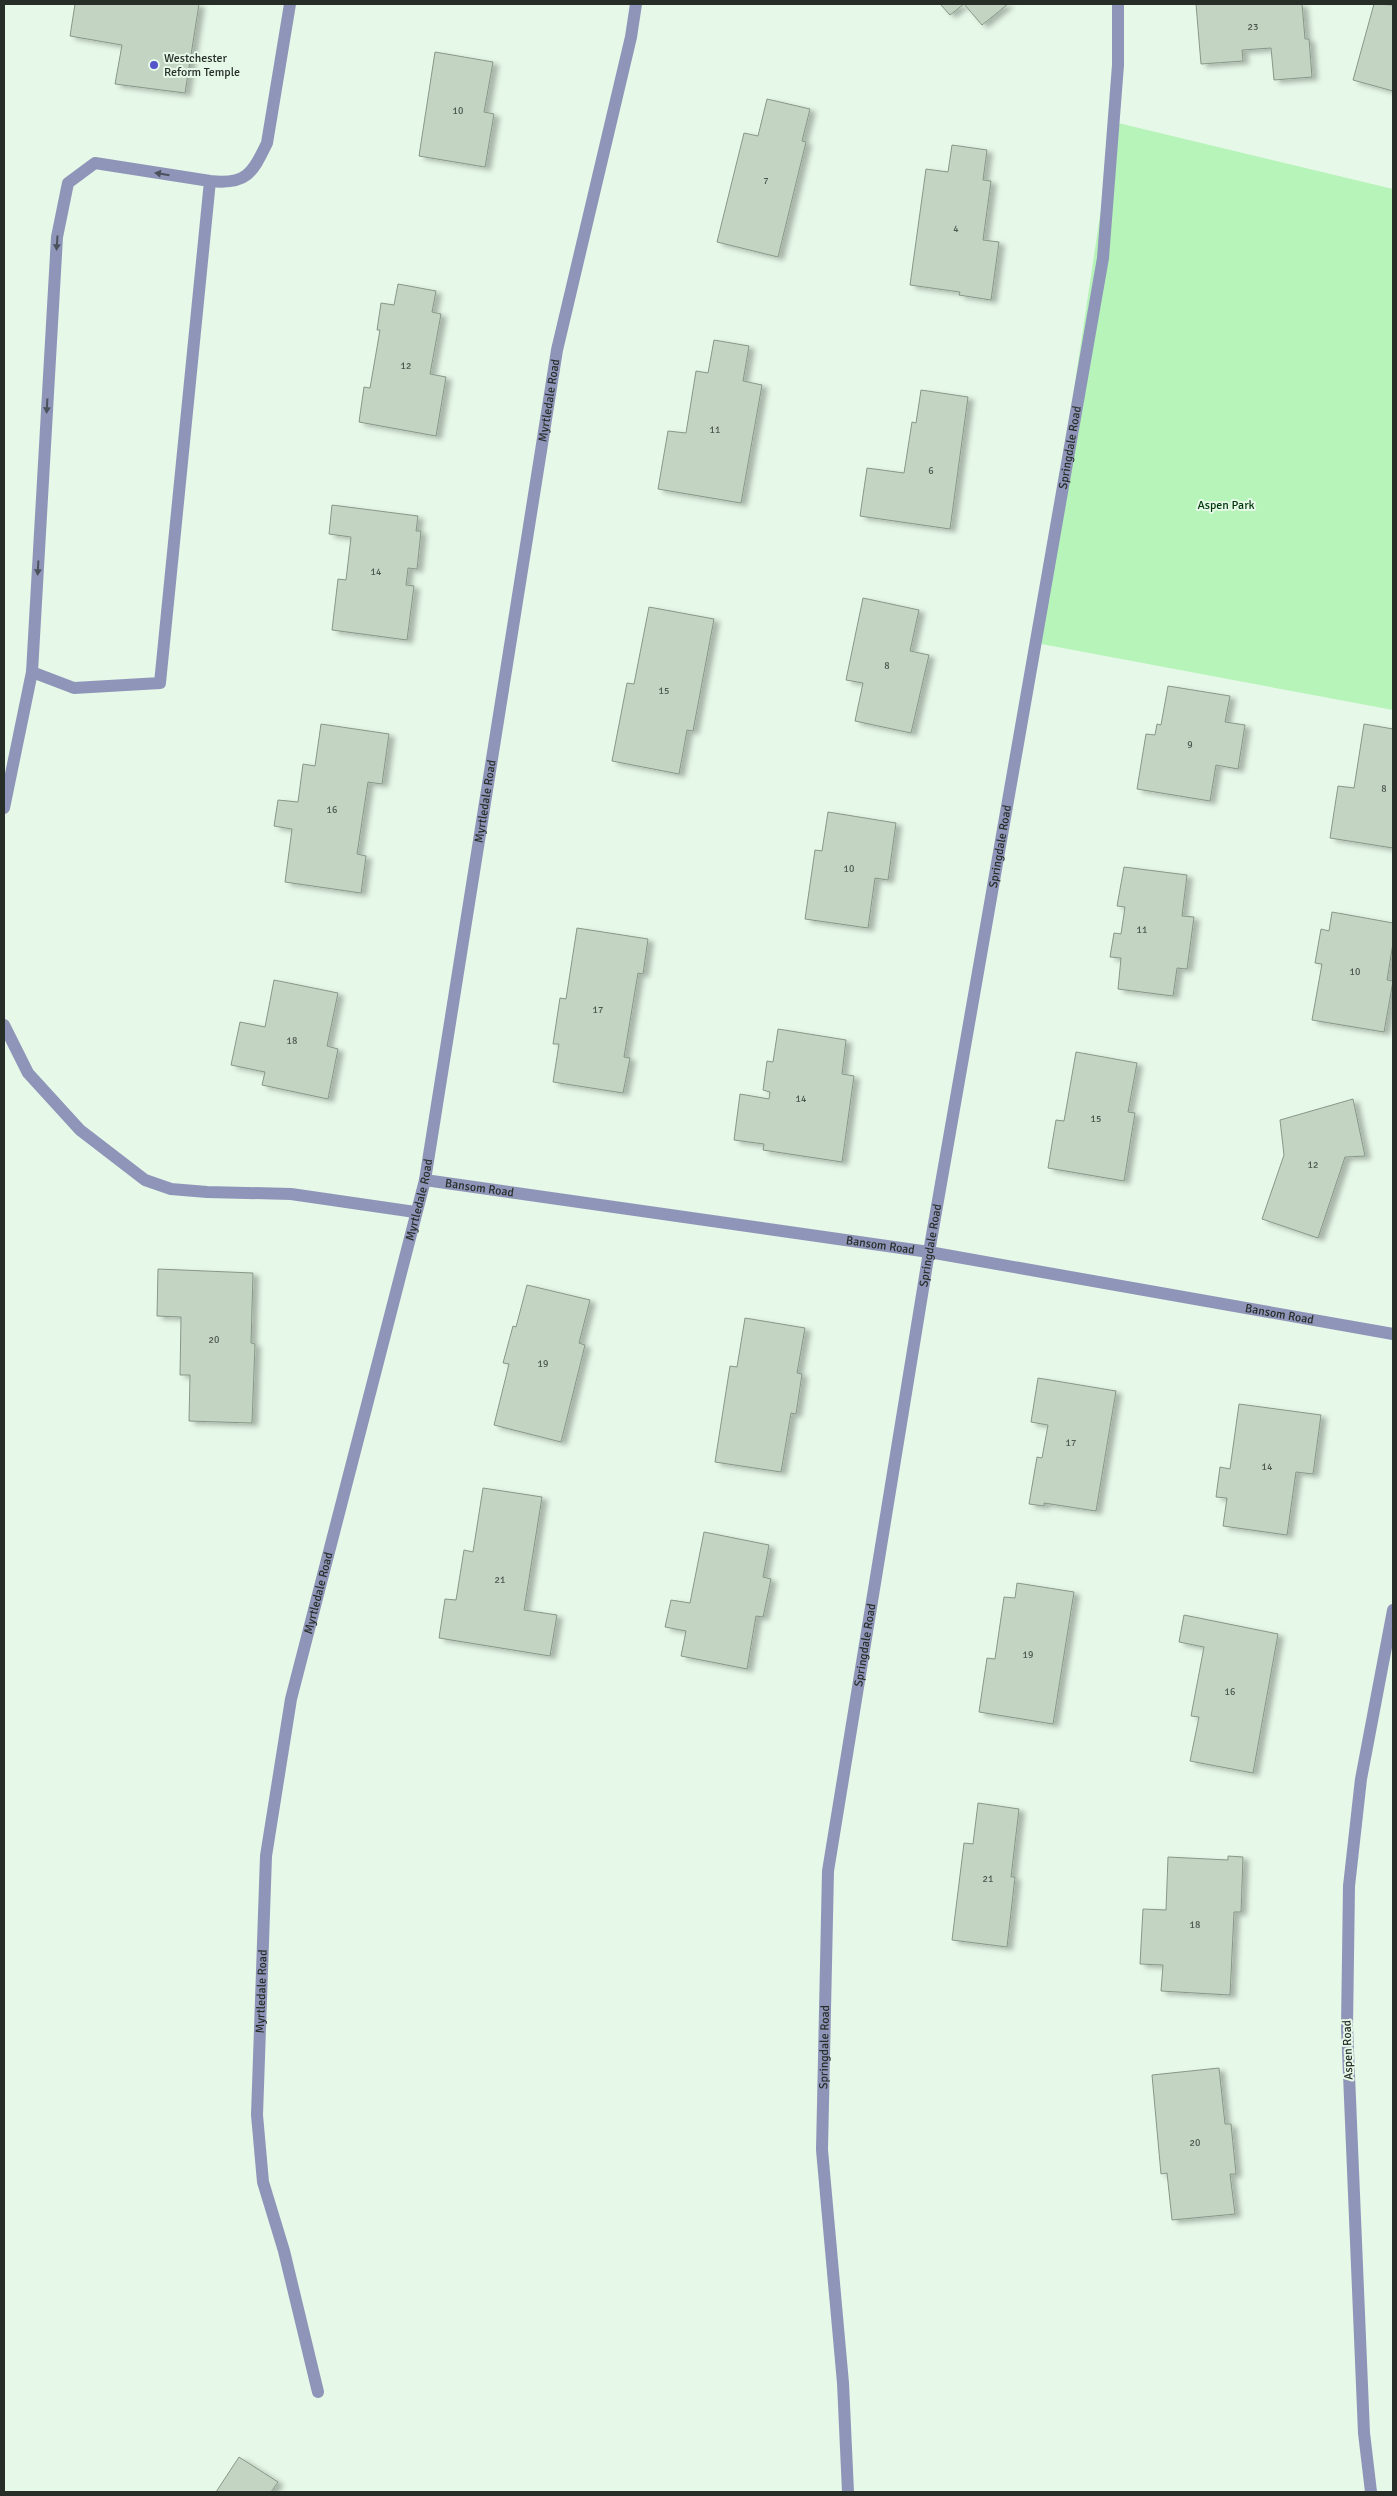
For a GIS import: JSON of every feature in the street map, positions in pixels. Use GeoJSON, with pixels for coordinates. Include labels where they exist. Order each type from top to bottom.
{"type":"FeatureCollection","features":[{"type":"Feature","properties":{"kind":"street"},"geometry":{"type":"LineString","coordinates":[[4,808],[32,672],[57,237],[68,183],[95,163],[210,182],[227,183],[245,178],[258,161],[267,143],[290,4]]}},
{"type":"Feature","properties":{"kind":"street","name":"Myrtledale Road"},"geometry":{"type":"LineString","coordinates":[[318,2392],[284,2251],[263,2182],[257,2115],[266,1856],[291,1698],[415,1212],[425,1180],[557,350],[632,37],[636,4]]}},
{"type":"Feature","properties":{"kind":"street","name":"Springdale Road"},"geometry":{"type":"LineString","coordinates":[[848,2492],[842,2383],[822,2150],[828,1871],[929,1252],[1103,258],[1118,66],[1118,4]]}},
{"type":"Feature","properties":{"kind":"street"},"geometry":{"type":"LineString","coordinates":[[32,672],[74,688],[160,683],[210,182]]}},
{"type":"Feature","properties":{"kind":"street"},"geometry":{"type":"LineString","coordinates":[[4,1026],[28,1074],[80,1130],[145,1180],[171,1189],[290,1194],[415,1212]]}},
{"type":"Feature","properties":{"kind":"street","name":"Bansom Road"},"geometry":{"type":"LineString","coordinates":[[425,1180],[929,1252],[1393,1334]]}},
{"type":"Feature","properties":{"kind":"street","name":"Aspen Road"},"geometry":{"type":"LineString","coordinates":[[1370,2492],[1364,2433],[1346,2027],[1349,1886],[1361,1779],[1393,1610]]}},
{"type":"Feature","properties":{"kind":"green space","name":"Aspen Park"},"geometry":{"type":"Polygon","coordinates":[[[1114,122],[1393,189],[1393,710],[1036,643],[1114,122]]]}},
{"type":"Feature","properties":{"kind":"building","name":"Westchester Reform Temple"},"geometry":{"type":"Polygon","coordinates":[[[75,4],[199,4],[185,93],[115,84],[122,45],[70,36],[75,4]]]}},
{"type":"Feature","properties":{"kind":"building"},"geometry":{"type":"Polygon","coordinates":[[[940,4],[964,4],[950,15],[940,4]]]}},
{"type":"Feature","properties":{"kind":"building"},"geometry":{"type":"Polygon","coordinates":[[[964,4],[1008,4],[982,25],[964,4]]]}},
{"type":"Feature","properties":{"kind":"building"},"geometry":{"type":"Polygon","coordinates":[[[1196,4],[1302,4],[1305,39],[1309,39],[1312,77],[1274,80],[1271,48],[1242,50],[1243,61],[1201,64],[1196,4]]]}},
{"type":"Feature","properties":{"kind":"building"},"geometry":{"type":"Polygon","coordinates":[[[1374,4],[1393,5],[1393,91],[1353,80],[1374,4]]]}},
{"type":"Feature","properties":{"kind":"building"},"geometry":{"type":"Polygon","coordinates":[[[435,52],[493,62],[484,112],[494,114],[485,167],[419,156],[435,52]]]}},
{"type":"Feature","properties":{"kind":"building"},"geometry":{"type":"Polygon","coordinates":[[[767,99],[810,109],[802,141],[806,142],[778,257],[717,242],[744,133],[758,136],[767,99]]]}},
{"type":"Feature","properties":{"kind":"building"},"geometry":{"type":"Polygon","coordinates":[[[952,145],[987,150],[983,180],[991,181],[983,240],[999,242],[991,300],[959,295],[960,292],[910,285],[926,169],[948,172],[952,145]]]}},
{"type":"Feature","properties":{"kind":"building"},"geometry":{"type":"Polygon","coordinates":[[[398,284],[436,291],[432,312],[441,314],[430,374],[446,377],[436,436],[359,422],[364,387],[370,388],[380,330],[377,330],[381,303],[394,305],[398,284]]]}},
{"type":"Feature","properties":{"kind":"building"},"geometry":{"type":"Polygon","coordinates":[[[714,340],[749,346],[743,381],[762,385],[741,503],[658,489],[668,431],[686,433],[696,371],[708,373],[714,340]]]}},
{"type":"Feature","properties":{"kind":"building"},"geometry":{"type":"Polygon","coordinates":[[[921,390],[968,397],[950,529],[860,516],[867,468],[904,473],[912,422],[916,423],[921,390]]]}},
{"type":"Feature","properties":{"kind":"building"},"geometry":{"type":"Polygon","coordinates":[[[332,505],[418,516],[416,531],[421,531],[417,569],[408,568],[406,585],[414,586],[407,640],[332,630],[338,579],[346,580],[351,537],[329,534],[332,505]]]}},
{"type":"Feature","properties":{"kind":"building"},"geometry":{"type":"Polygon","coordinates":[[[863,598],[919,610],[910,651],[929,655],[911,733],[855,721],[863,683],[846,680],[863,598]]]}},
{"type":"Feature","properties":{"kind":"building"},"geometry":{"type":"Polygon","coordinates":[[[649,607],[714,619],[693,731],[687,730],[679,774],[612,761],[627,683],[634,684],[649,607]]]}},
{"type":"Feature","properties":{"kind":"building"},"geometry":{"type":"Polygon","coordinates":[[[1168,686],[1230,696],[1225,722],[1245,725],[1238,769],[1216,765],[1210,801],[1137,789],[1146,734],[1155,735],[1157,724],[1161,725],[1168,686]]]}},
{"type":"Feature","properties":{"kind":"building"},"geometry":{"type":"Polygon","coordinates":[[[321,724],[389,734],[382,784],[368,782],[357,854],[366,856],[361,893],[285,882],[292,829],[274,826],[278,800],[298,802],[303,764],[315,766],[321,724]]]}},
{"type":"Feature","properties":{"kind":"building"},"geometry":{"type":"Polygon","coordinates":[[[1364,724],[1393,729],[1393,848],[1330,838],[1338,786],[1354,788],[1364,724]]]}},
{"type":"Feature","properties":{"kind":"building"},"geometry":{"type":"Polygon","coordinates":[[[828,812],[896,823],[888,880],[875,878],[868,928],[805,919],[815,850],[822,851],[828,812]]]}},
{"type":"Feature","properties":{"kind":"building"},"geometry":{"type":"Polygon","coordinates":[[[1124,867],[1187,875],[1182,916],[1194,917],[1187,969],[1177,968],[1173,996],[1118,989],[1121,958],[1110,957],[1114,933],[1121,934],[1125,907],[1117,906],[1124,867]]]}},
{"type":"Feature","properties":{"kind":"building"},"geometry":{"type":"Polygon","coordinates":[[[1332,912],[1393,923],[1393,943],[1387,980],[1393,981],[1384,1032],[1312,1020],[1322,964],[1315,963],[1321,929],[1329,931],[1332,912]]]}},
{"type":"Feature","properties":{"kind":"building"},"geometry":{"type":"Polygon","coordinates":[[[577,928],[648,939],[643,974],[638,973],[624,1057],[630,1058],[623,1093],[553,1082],[559,1044],[553,1044],[560,998],[566,999],[577,928]]]}},
{"type":"Feature","properties":{"kind":"building"},"geometry":{"type":"Polygon","coordinates":[[[274,980],[338,993],[327,1046],[338,1049],[328,1099],[262,1085],[265,1072],[231,1065],[240,1022],[265,1027],[274,980]]]}},
{"type":"Feature","properties":{"kind":"building"},"geometry":{"type":"Polygon","coordinates":[[[778,1029],[846,1040],[842,1074],[854,1076],[842,1162],[763,1150],[764,1144],[734,1140],[740,1094],[769,1099],[770,1092],[763,1090],[767,1061],[773,1062],[778,1029]]]}},
{"type":"Feature","properties":{"kind":"building"},"geometry":{"type":"Polygon","coordinates":[[[1076,1052],[1137,1063],[1128,1112],[1135,1113],[1124,1181],[1048,1168],[1056,1120],[1064,1121],[1076,1052]]]}},
{"type":"Feature","properties":{"kind":"building"},"geometry":{"type":"Polygon","coordinates":[[[1353,1099],[1365,1156],[1345,1157],[1318,1238],[1262,1219],[1284,1155],[1280,1120],[1353,1099]]]}},
{"type":"Feature","properties":{"kind":"building"},"geometry":{"type":"Polygon","coordinates":[[[158,1269],[253,1273],[251,1343],[255,1344],[252,1423],[189,1421],[190,1375],[180,1375],[181,1317],[157,1316],[158,1269]]]}},
{"type":"Feature","properties":{"kind":"building"},"geometry":{"type":"Polygon","coordinates":[[[527,1285],[590,1300],[579,1343],[585,1345],[561,1442],[494,1425],[509,1364],[503,1363],[513,1326],[516,1327],[527,1285]]]}},
{"type":"Feature","properties":{"kind":"building"},"geometry":{"type":"Polygon","coordinates":[[[745,1318],[805,1328],[797,1373],[802,1374],[796,1414],[791,1413],[781,1472],[715,1462],[730,1366],[737,1367],[745,1318]]]}},
{"type":"Feature","properties":{"kind":"building"},"geometry":{"type":"Polygon","coordinates":[[[1038,1378],[1116,1391],[1096,1511],[1044,1503],[1044,1506],[1029,1504],[1037,1457],[1042,1458],[1048,1425],[1031,1422],[1038,1378]]]}},
{"type":"Feature","properties":{"kind":"building"},"geometry":{"type":"Polygon","coordinates":[[[1239,1404],[1321,1415],[1313,1474],[1296,1472],[1287,1535],[1223,1526],[1227,1498],[1216,1497],[1220,1467],[1230,1469],[1239,1404]]]}},
{"type":"Feature","properties":{"kind":"building"},"geometry":{"type":"Polygon","coordinates":[[[483,1488],[542,1497],[524,1610],[557,1615],[550,1656],[439,1638],[445,1599],[456,1600],[464,1550],[473,1552],[483,1488]]]}},
{"type":"Feature","properties":{"kind":"building"},"geometry":{"type":"Polygon","coordinates":[[[704,1532],[769,1545],[763,1577],[771,1579],[763,1617],[756,1616],[747,1669],[681,1656],[686,1631],[665,1627],[671,1600],[690,1603],[704,1532]]]}},
{"type":"Feature","properties":{"kind":"building"},"geometry":{"type":"Polygon","coordinates":[[[1017,1583],[1074,1592],[1053,1724],[979,1712],[987,1658],[995,1659],[1004,1597],[1015,1598],[1017,1583]]]}},
{"type":"Feature","properties":{"kind":"building"},"geometry":{"type":"Polygon","coordinates":[[[1184,1615],[1278,1634],[1253,1773],[1190,1761],[1199,1717],[1191,1716],[1204,1647],[1179,1642],[1184,1615]]]}},
{"type":"Feature","properties":{"kind":"building"},"geometry":{"type":"Polygon","coordinates":[[[978,1803],[1019,1809],[1011,1877],[1015,1877],[1007,1947],[952,1940],[964,1843],[973,1844],[978,1803]]]}},
{"type":"Feature","properties":{"kind":"building"},"geometry":{"type":"Polygon","coordinates":[[[1228,1856],[1243,1857],[1241,1912],[1234,1912],[1230,1995],[1161,1991],[1163,1965],[1140,1964],[1143,1909],[1166,1910],[1168,1857],[1228,1860],[1228,1856]]]}},
{"type":"Feature","properties":{"kind":"building"},"geometry":{"type":"Polygon","coordinates":[[[1219,2068],[1225,2124],[1231,2124],[1236,2174],[1230,2174],[1235,2214],[1172,2220],[1167,2173],[1161,2174],[1152,2075],[1219,2068]]]}},
{"type":"Feature","properties":{"kind":"building"},"geometry":{"type":"Polygon","coordinates":[[[239,2457],[278,2482],[271,2492],[216,2492],[239,2457]]]}},
{"type":"Feature","properties":{"kind":"place","name":"Westchester Reform Temple"},"geometry":{"type":"Point","coordinates":[154,65]}}]}
